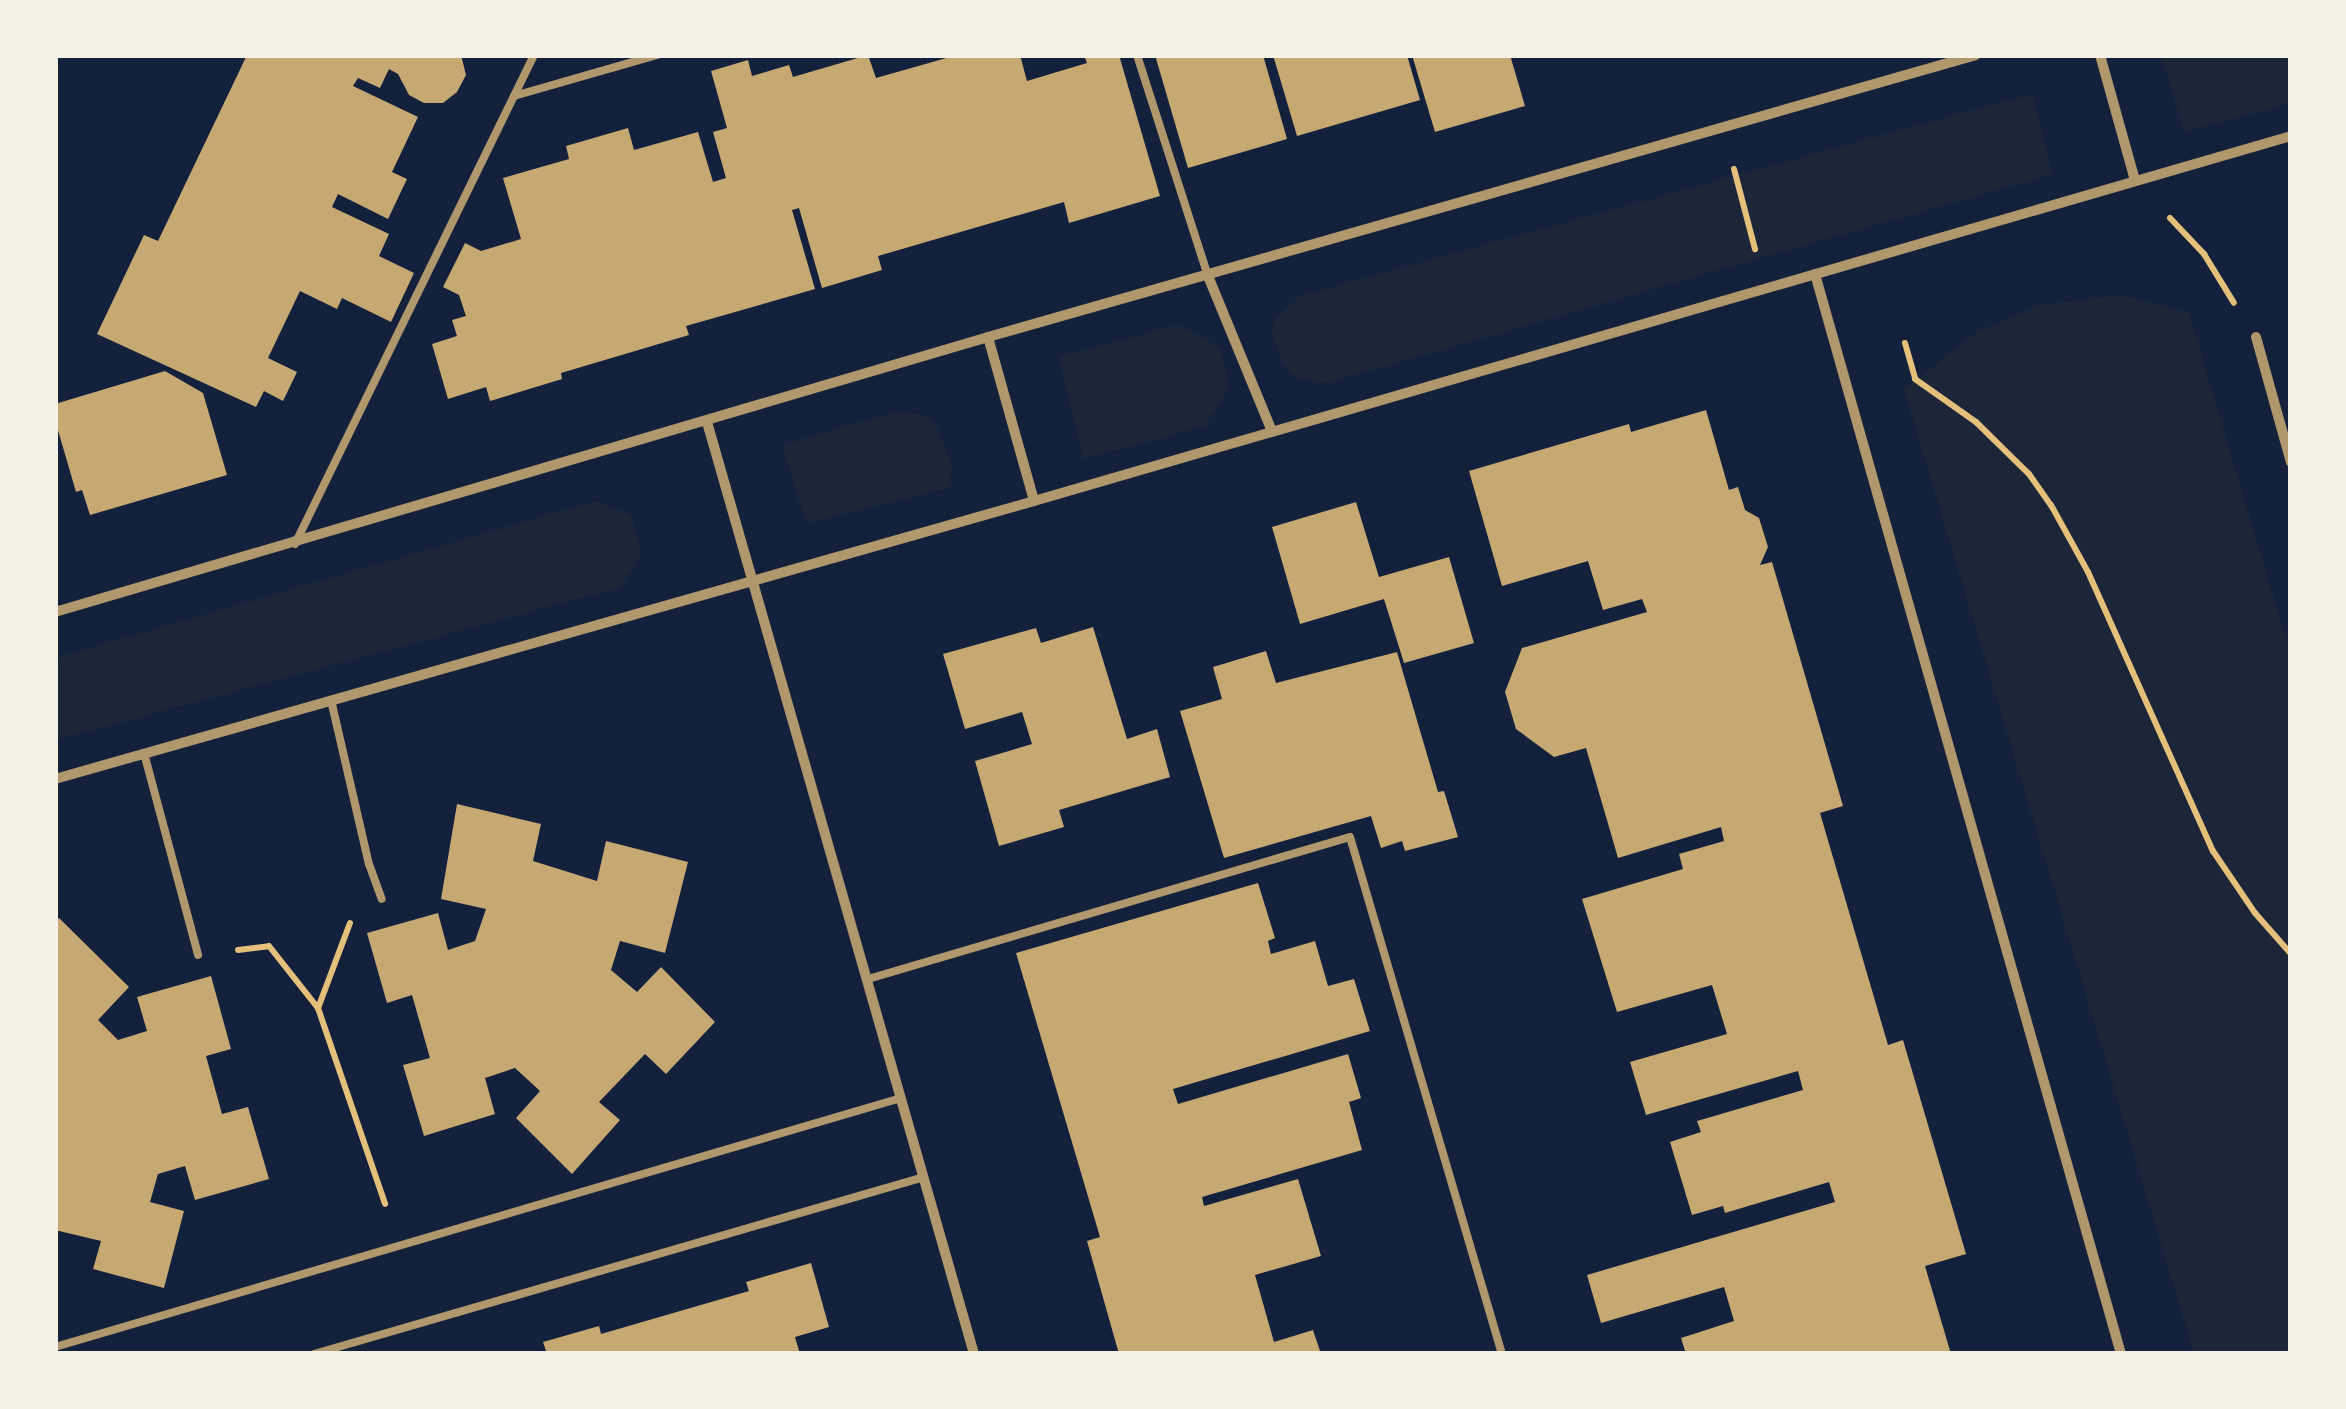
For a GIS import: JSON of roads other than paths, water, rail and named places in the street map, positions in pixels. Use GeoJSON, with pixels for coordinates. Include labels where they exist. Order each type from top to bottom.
{"type":"FeatureCollection","features":[{"type":"Feature","properties":{"kind":"street"},"geometry":{"type":"LineString","coordinates":[[55,612],[988,337],[1976,55]]}},
{"type":"Feature","properties":{"kind":"street"},"geometry":{"type":"LineString","coordinates":[[2100,55],[2134,180]]}},
{"type":"Feature","properties":{"kind":"street"},"geometry":{"type":"LineString","coordinates":[[55,778],[1034,502],[1271,429],[2291,136]]}},
{"type":"Feature","properties":{"kind":"street"},"geometry":{"type":"LineString","coordinates":[[1815,274],[2121,1354]]}},
{"type":"Feature","properties":{"kind":"street"},"geometry":{"type":"LineString","coordinates":[[1208,276],[1271,429]]}},
{"type":"Feature","properties":{"kind":"street"},"geometry":{"type":"LineString","coordinates":[[988,337],[1034,502]]}},
{"type":"Feature","properties":{"kind":"street"},"geometry":{"type":"LineString","coordinates":[[2256,338],[2291,462]]}},
{"type":"Feature","properties":{"kind":"street"},"geometry":{"type":"LineString","coordinates":[[708,422],[974,1354]]}},
{"type":"Feature","properties":{"kind":"lane"},"geometry":{"type":"LineString","coordinates":[[295,544],[534,55]]}},
{"type":"Feature","properties":{"kind":"lane"},"geometry":{"type":"LineString","coordinates":[[514,96],[656,55]]}},
{"type":"Feature","properties":{"kind":"lane"},"geometry":{"type":"LineString","coordinates":[[1138,55],[1208,276]]}},
{"type":"Feature","properties":{"kind":"lane"},"geometry":{"type":"LineString","coordinates":[[331,700],[369,864],[382,898]]}},
{"type":"Feature","properties":{"kind":"lane"},"geometry":{"type":"LineString","coordinates":[[144,753],[198,955]]}},
{"type":"Feature","properties":{"kind":"lane"},"geometry":{"type":"LineString","coordinates":[[868,979],[1350,836],[1502,1354]]}},
{"type":"Feature","properties":{"kind":"lane"},"geometry":{"type":"LineString","coordinates":[[55,1347],[901,1098]]}},
{"type":"Feature","properties":{"kind":"lane"},"geometry":{"type":"LineString","coordinates":[[314,1354],[924,1177]]}}]}
